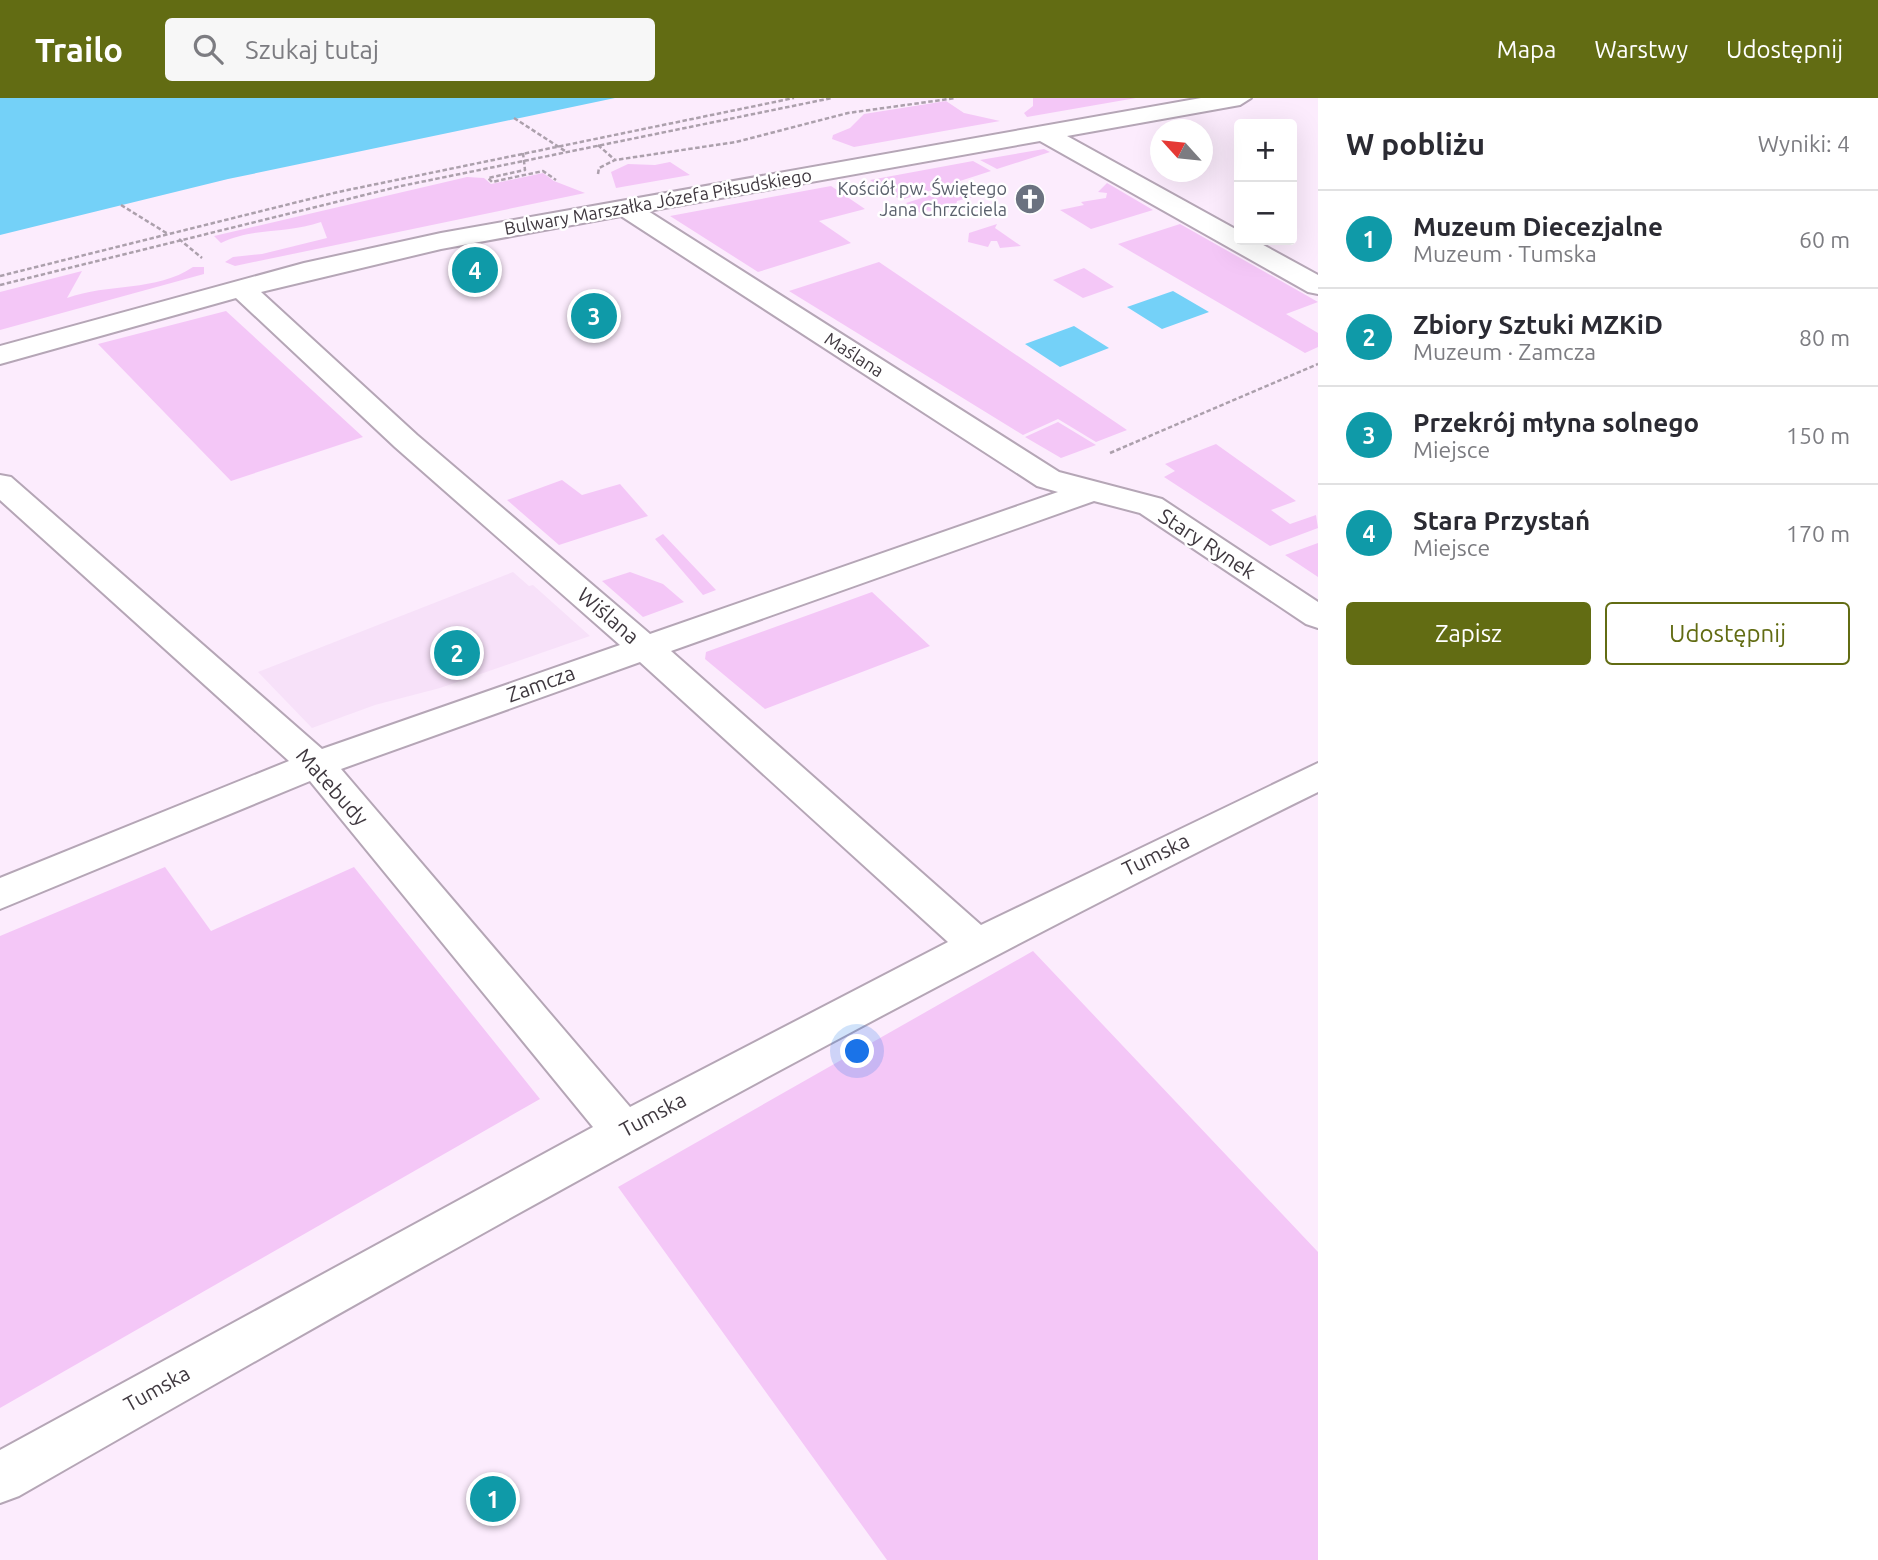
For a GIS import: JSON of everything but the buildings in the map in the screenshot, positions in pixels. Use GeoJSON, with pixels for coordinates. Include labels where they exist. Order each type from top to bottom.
{"type":"FeatureCollection","features":[{"type":"Feature","properties":{"kind":"street","name":"Bulwary Marszałka Józefa Piłsudskiego"},"geometry":{"type":"LineString","coordinates":[[0,355],[241,288],[441,241],[1240,98]]}},
{"type":"Feature","properties":{"kind":"street"},"geometry":{"type":"LineString","coordinates":[[1042,132],[1318,286]]}},
{"type":"Feature","properties":{"kind":"street","name":"Maślana"},"geometry":{"type":"LineString","coordinates":[[624,207],[1048,479],[1088,492]]}},
{"type":"Feature","properties":{"kind":"street","name":"Wiślana"},"geometry":{"type":"LineString","coordinates":[[241,288],[406,441],[645,648],[976,944]]}},
{"type":"Feature","properties":{"kind":"street","name":"Matebudy"},"geometry":{"type":"LineString","coordinates":[[0,484],[316,764],[622,1131]]}},
{"type":"Feature","properties":{"kind":"street","name":"Zamcza"},"geometry":{"type":"LineString","coordinates":[[0,894],[316,764],[1088,492]]}},
{"type":"Feature","properties":{"kind":"street","name":"Stary Rynek"},"geometry":{"type":"LineString","coordinates":[[1088,492],[1125,497],[1151,506],[1318,617]]}},
{"type":"Feature","properties":{"kind":"street","name":"Tumska"},"geometry":{"type":"LineString","coordinates":[[0,1478],[622,1131],[976,944],[1318,776]]}},
{"type":"Feature","properties":{"kind":"path"},"geometry":{"type":"LineString","coordinates":[[0,276],[338,192],[794,98]]}},
{"type":"Feature","properties":{"kind":"path"},"geometry":{"type":"LineString","coordinates":[[0,285],[179,239],[525,159],[832,98]]}},
{"type":"Feature","properties":{"kind":"path"},"geometry":{"type":"LineString","coordinates":[[597,179],[599,168],[615,160],[736,142],[848,113],[956,98]]}},
{"type":"Feature","properties":{"kind":"path"},"geometry":{"type":"LineString","coordinates":[[514,118],[565,151]]}},
{"type":"Feature","properties":{"kind":"path"},"geometry":{"type":"LineString","coordinates":[[597,144],[615,160]]}},
{"type":"Feature","properties":{"kind":"path"},"geometry":{"type":"LineString","coordinates":[[523,153],[525,170],[488,178],[492,182],[543,172],[560,181]]}},
{"type":"Feature","properties":{"kind":"path"},"geometry":{"type":"LineString","coordinates":[[121,205],[191,246]]}},
{"type":"Feature","properties":{"kind":"path"},"geometry":{"type":"LineString","coordinates":[[1048,479],[1318,363]]}},
{"type":"Feature","properties":{"kind":"shaded area"},"geometry":{"type":"Polygon","coordinates":[[[1033,98],[1136,98],[1027,117],[1024,113],[1033,106],[1033,98]]]}},
{"type":"Feature","properties":{"kind":"shaded area"},"geometry":{"type":"Polygon","coordinates":[[[946,101],[964,113],[1000,121],[854,147],[832,139],[833,135],[850,128],[864,114],[946,101]]]}},
{"type":"Feature","properties":{"kind":"shaded area"},"geometry":{"type":"Polygon","coordinates":[[[1044,149],[1050,152],[997,169],[980,160],[1044,149]]]}},
{"type":"Feature","properties":{"kind":"shaded area"},"geometry":{"type":"Polygon","coordinates":[[[973,161],[991,171],[901,200],[870,180],[973,161]]]}},
{"type":"Feature","properties":{"kind":"shaded area"},"geometry":{"type":"Polygon","coordinates":[[[670,162],[690,175],[616,188],[611,172],[628,164],[655,165],[670,162]]]}},
{"type":"Feature","properties":{"kind":"shaded area"},"geometry":{"type":"Polygon","coordinates":[[[543,173],[554,181],[585,193],[235,266],[225,262],[233,257],[262,254],[327,238],[321,222],[258,232],[221,243],[214,236],[467,177],[484,178],[491,184],[543,173]]]}},
{"type":"Feature","properties":{"kind":"shaded area"},"geometry":{"type":"Polygon","coordinates":[[[1107,183],[1153,210],[1091,229],[1060,210],[1084,205],[1081,202],[1106,198],[1107,193],[1098,192],[1107,183]]]}},
{"type":"Feature","properties":{"kind":"shaded area"},"geometry":{"type":"Polygon","coordinates":[[[963,185],[980,195],[957,201],[956,205],[963,205],[936,212],[925,210],[922,214],[906,203],[963,185]]]}},
{"type":"Feature","properties":{"kind":"shaded area"},"geometry":{"type":"Polygon","coordinates":[[[831,186],[865,209],[819,221],[851,243],[758,272],[670,216],[831,186]]]}},
{"type":"Feature","properties":{"kind":"shaded area"},"geometry":{"type":"Polygon","coordinates":[[[997,224],[995,228],[1021,246],[1000,248],[997,241],[991,241],[988,247],[968,242],[969,233],[997,224]]]}},
{"type":"Feature","properties":{"kind":"shaded area"},"geometry":{"type":"Polygon","coordinates":[[[1180,224],[1318,302],[1286,314],[1318,333],[1318,347],[1305,353],[1118,244],[1180,224]]]}},
{"type":"Feature","properties":{"kind":"shaded area"},"geometry":{"type":"Polygon","coordinates":[[[879,262],[1127,430],[1096,442],[1058,419],[1023,435],[789,291],[879,262]]]}},
{"type":"Feature","properties":{"kind":"shaded area"},"geometry":{"type":"Polygon","coordinates":[[[193,267],[204,267],[204,274],[0,330],[0,292],[82,271],[67,298],[99,290],[148,284],[179,275],[193,267]]]}},
{"type":"Feature","properties":{"kind":"shaded area"},"geometry":{"type":"Polygon","coordinates":[[[1084,268],[1114,287],[1083,298],[1053,280],[1084,268]]]}},
{"type":"Feature","properties":{"kind":"shaded area"},"geometry":{"type":"Polygon","coordinates":[[[226,311],[363,437],[231,481],[98,344],[226,311]]]}},
{"type":"Feature","properties":{"kind":"shaded area"},"geometry":{"type":"Polygon","coordinates":[[[1058,422],[1096,445],[1061,458],[1025,437],[1058,422]]]}},
{"type":"Feature","properties":{"kind":"shaded area"},"geometry":{"type":"Polygon","coordinates":[[[1216,444],[1296,501],[1271,510],[1290,524],[1316,515],[1318,528],[1270,546],[1164,477],[1175,471],[1165,464],[1216,444]]]}},
{"type":"Feature","properties":{"kind":"shaded area"},"geometry":{"type":"Polygon","coordinates":[[[562,480],[582,495],[620,484],[648,516],[559,545],[507,500],[562,480]]]}},
{"type":"Feature","properties":{"kind":"shaded area"},"geometry":{"type":"Polygon","coordinates":[[[663,534],[716,590],[703,595],[655,539],[663,534]]]}},
{"type":"Feature","properties":{"kind":"shaded area"},"geometry":{"type":"Polygon","coordinates":[[[1318,543],[1318,577],[1285,555],[1318,543]]]}},
{"type":"Feature","properties":{"kind":"shaded area"},"geometry":{"type":"Polygon","coordinates":[[[513,572],[529,586],[533,585],[590,636],[440,688],[375,705],[312,728],[258,672],[513,572]]]}},
{"type":"Feature","properties":{"kind":"shaded area"},"geometry":{"type":"Polygon","coordinates":[[[630,572],[663,584],[684,602],[643,617],[602,581],[630,572]]]}},
{"type":"Feature","properties":{"kind":"shaded area"},"geometry":{"type":"Polygon","coordinates":[[[872,592],[930,646],[765,709],[705,659],[706,652],[872,592]]]}},
{"type":"Feature","properties":{"kind":"shaded area"},"geometry":{"type":"Polygon","coordinates":[[[165,867],[211,931],[354,867],[540,1099],[0,1408],[0,936],[165,867]]]}},
{"type":"Feature","properties":{"kind":"shaded area"},"geometry":{"type":"Polygon","coordinates":[[[1033,951],[1318,1252],[1318,1560],[887,1560],[618,1187],[1033,951]]]}},
{"type":"Feature","properties":{"kind":"water"},"geometry":{"type":"Polygon","coordinates":[[[0,98],[615,98],[228,179],[0,235],[0,98]]]}},
{"type":"Feature","properties":{"kind":"water"},"geometry":{"type":"Polygon","coordinates":[[[1173,291],[1209,312],[1162,329],[1127,307],[1173,291]]]}},
{"type":"Feature","properties":{"kind":"water"},"geometry":{"type":"Polygon","coordinates":[[[1074,326],[1109,348],[1060,367],[1025,344],[1074,326]]]}},
{"type":"Feature","properties":{"kind":"place","name":"Kościół pw. Świętego Jana Chrzciciela"},"geometry":{"type":"Point","coordinates":[1030,199]}},
{"type":"Feature","properties":{"kind":"place","name":"Stara Przystań"},"geometry":{"type":"Point","coordinates":[475,270]}},
{"type":"Feature","properties":{"kind":"place","name":"Przekrój młyna solnego"},"geometry":{"type":"Point","coordinates":[594,316]}},
{"type":"Feature","properties":{"kind":"place","name":"Zbiory Sztuki MZKiD"},"geometry":{"type":"Point","coordinates":[457,653]}},
{"type":"Feature","properties":{"kind":"place","name":"Muzeum Diecezjalne"},"geometry":{"type":"Point","coordinates":[493,1499]}}]}
